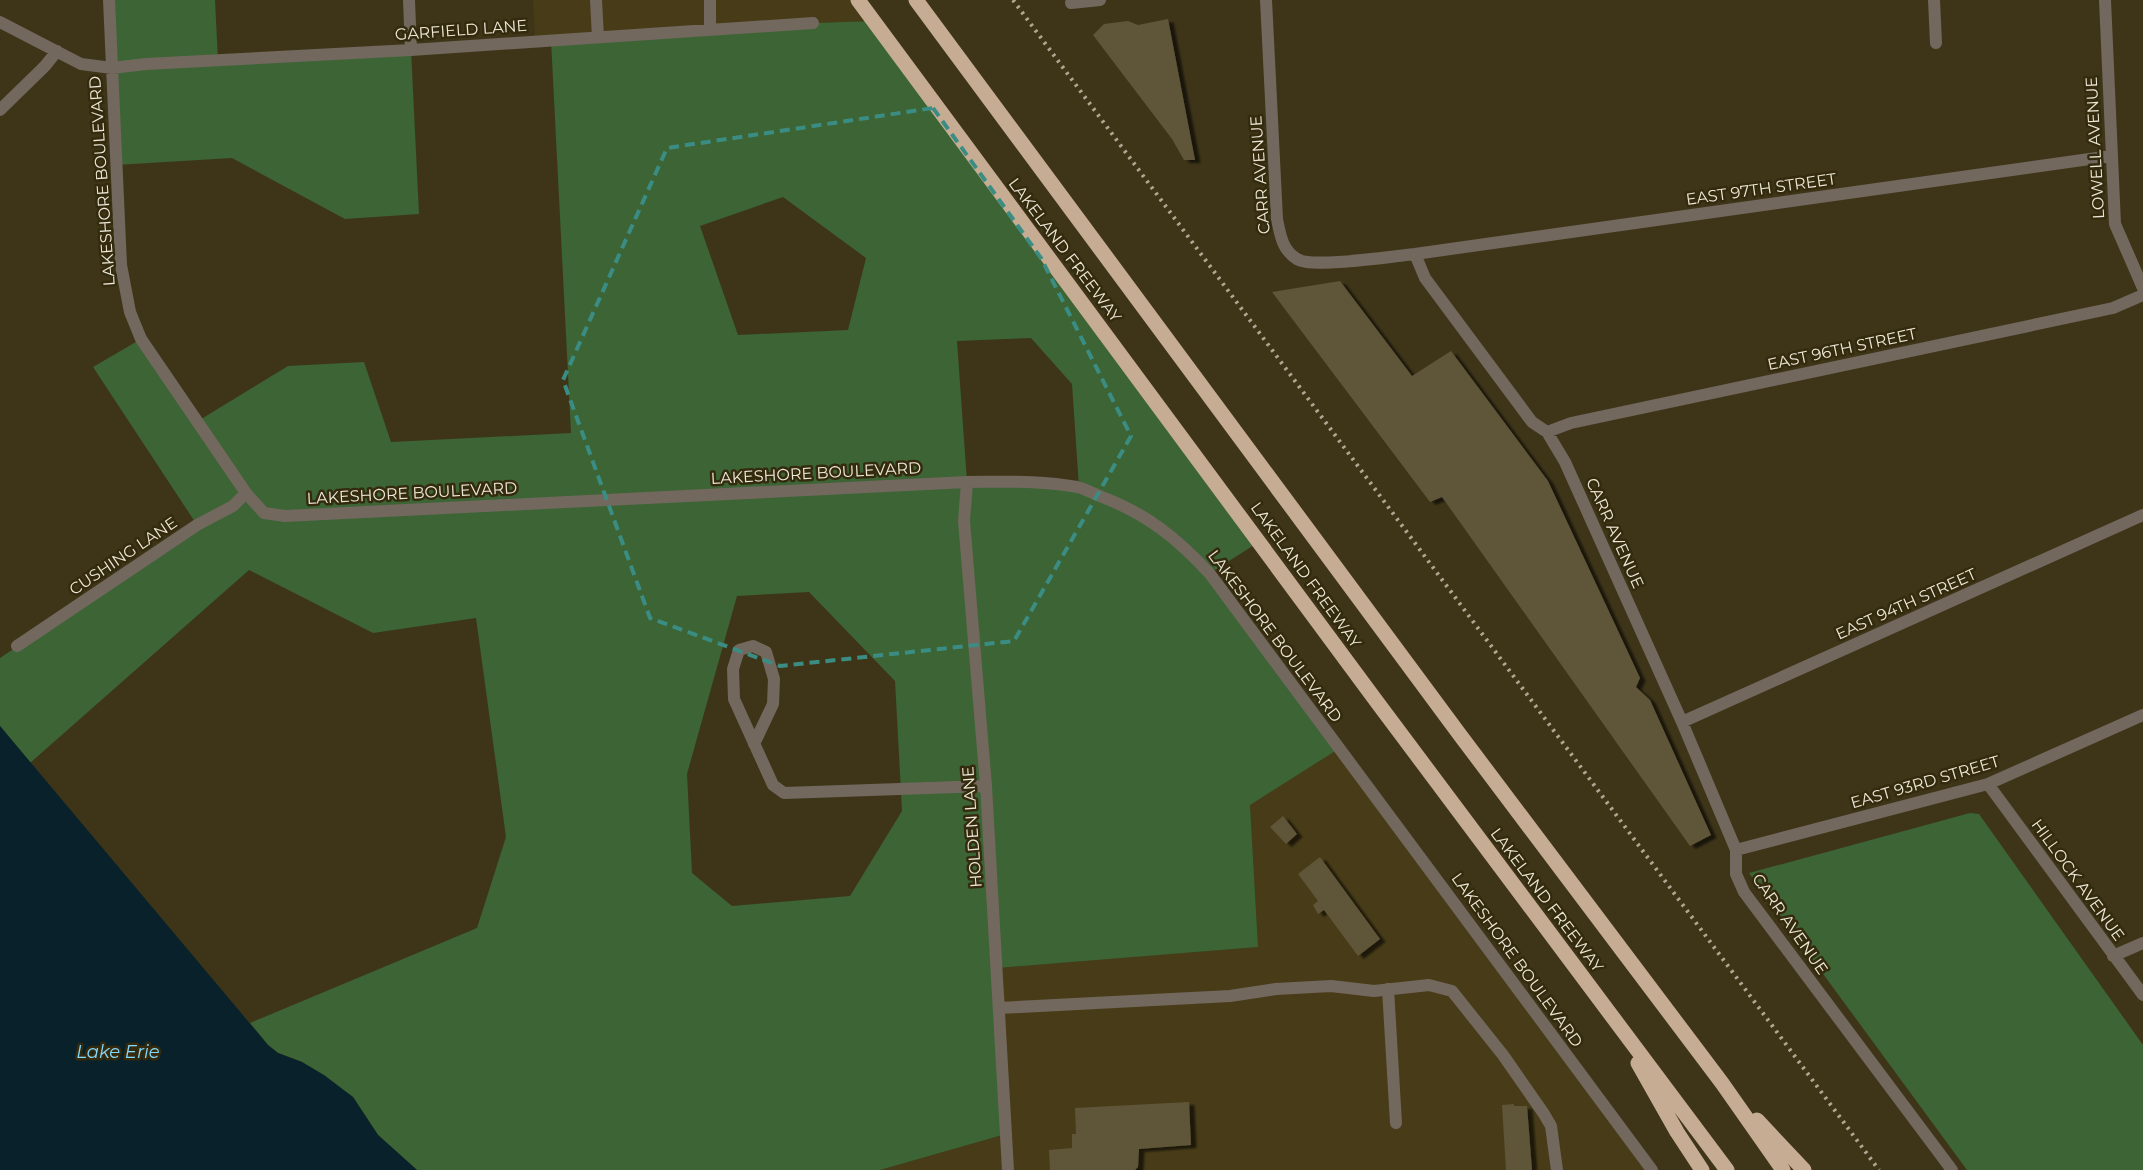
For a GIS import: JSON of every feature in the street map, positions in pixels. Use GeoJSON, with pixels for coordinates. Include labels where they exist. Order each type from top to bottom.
{"type":"FeatureCollection","features":[{"type":"Feature","properties":{"kind":"highway","name":"LAKELAND FREEWAY"},"geometry":{"type":"LineString","coordinates":[[858,0],[1383,710],[1727,1170]]}},
{"type":"Feature","properties":{"kind":"highway","name":"LAKELAND FREEWAY"},"geometry":{"type":"LineString","coordinates":[[916,0],[1460,735],[1722,1083],[1783,1170]]}},
{"type":"Feature","properties":{"kind":"highway"},"geometry":{"type":"LineString","coordinates":[[1607,1008],[1677,1132],[1702,1170]]}},
{"type":"Feature","properties":{"kind":"highway"},"geometry":{"type":"LineString","coordinates":[[1722,1083],[1804,1170]]}},
{"type":"Feature","properties":{"kind":"street"},"geometry":{"type":"LineString","coordinates":[[108,0],[112,68]]}},
{"type":"Feature","properties":{"kind":"street"},"geometry":{"type":"LineString","coordinates":[[409,0],[411,50]]}},
{"type":"Feature","properties":{"kind":"street"},"geometry":{"type":"LineString","coordinates":[[596,0],[598,37]]}},
{"type":"Feature","properties":{"kind":"street"},"geometry":{"type":"LineString","coordinates":[[710,0],[710,30]]}},
{"type":"Feature","properties":{"kind":"street"},"geometry":{"type":"LineString","coordinates":[[1072,3],[1100,0]]}},
{"type":"Feature","properties":{"kind":"street","name":"CARR AVENUE"},"geometry":{"type":"LineString","coordinates":[[1266,0],[1277,209],[1281,241],[1297,259],[1321,263],[1415,254],[1425,278],[1532,422],[1547,432],[1565,462],[1682,722],[1736,850],[1736,874],[1744,892],[1952,1170]]}},
{"type":"Feature","properties":{"kind":"street"},"geometry":{"type":"LineString","coordinates":[[1934,0],[1936,43]]}},
{"type":"Feature","properties":{"kind":"street","name":"LOWELL AVENUE"},"geometry":{"type":"LineString","coordinates":[[2105,0],[2115,224],[2143,288]]}},
{"type":"Feature","properties":{"kind":"street","name":"LAKESHORE BOULEVARD"},"geometry":{"type":"LineString","coordinates":[[0,22],[81,64],[112,68],[121,265],[130,312],[141,339],[246,493],[264,513],[284,516],[967,482],[1037,482],[1079,488],[1118,503],[1156,524],[1184,546],[1210,574],[1652,1170]]}},
{"type":"Feature","properties":{"kind":"street","name":"GARFIELD LANE"},"geometry":{"type":"LineString","coordinates":[[112,68],[146,64],[411,50],[813,23]]}},
{"type":"Feature","properties":{"kind":"street"},"geometry":{"type":"LineString","coordinates":[[0,110],[45,66],[57,51]]}},
{"type":"Feature","properties":{"kind":"street","name":"EAST 97TH STREET"},"geometry":{"type":"LineString","coordinates":[[1415,254],[2111,156]]}},
{"type":"Feature","properties":{"kind":"street","name":"EAST 96TH STREET"},"geometry":{"type":"LineString","coordinates":[[1547,432],[1572,423],[2113,308],[2129,303],[2143,295]]}},
{"type":"Feature","properties":{"kind":"street","name":"HOLDEN LANE"},"geometry":{"type":"LineString","coordinates":[[967,482],[964,521],[986,786],[1008,1170]]}},
{"type":"Feature","properties":{"kind":"street","name":"CUSHING LANE"},"geometry":{"type":"LineString","coordinates":[[17,646],[197,525],[233,506],[246,493]]}},
{"type":"Feature","properties":{"kind":"street","name":"EAST 94TH STREET"},"geometry":{"type":"LineString","coordinates":[[1682,722],[2143,515]]}},
{"type":"Feature","properties":{"kind":"street"},"geometry":{"type":"LineString","coordinates":[[754,744],[773,704],[774,679],[766,652],[753,646],[739,650],[732,669],[734,700],[754,744],[773,785],[784,793],[986,786]]}},
{"type":"Feature","properties":{"kind":"street","name":"EAST 93RD STREET"},"geometry":{"type":"LineString","coordinates":[[1736,850],[1988,784],[2143,715]]}},
{"type":"Feature","properties":{"kind":"street","name":"HILLOCK AVENUE"},"geometry":{"type":"LineString","coordinates":[[1988,784],[2143,995]]}},
{"type":"Feature","properties":{"kind":"street"},"geometry":{"type":"LineString","coordinates":[[2113,956],[2143,943]]}},
{"type":"Feature","properties":{"kind":"street"},"geometry":{"type":"LineString","coordinates":[[999,1008],[1230,996],[1276,989],[1322,986],[1374,991],[1429,985],[1452,991],[1503,1055],[1544,1114],[1551,1126],[1557,1170]]}},
{"type":"Feature","properties":{"kind":"street"},"geometry":{"type":"LineString","coordinates":[[1388,989],[1396,1123]]}},
{"type":"Feature","properties":{"kind":"highlighted area"},"geometry":{"type":"Polygon","coordinates":[[[933,108],[1041,258],[1131,436],[1014,641],[780,666],[650,618],[563,380],[667,148],[933,108]]]}},
{"type":"Feature","properties":{"kind":"shaded area"},"geometry":{"type":"Polygon","coordinates":[[[533,0],[858,0],[874,21],[813,23],[535,41],[533,0]]]}},
{"type":"Feature","properties":{"kind":"shaded area"},"geometry":{"type":"Polygon","coordinates":[[[1340,748],[1652,1170],[880,1170],[1006,1134],[997,968],[1258,947],[1250,804],[1340,748]]]}},
{"type":"Feature","properties":{"kind":"green space"},"geometry":{"type":"Polygon","coordinates":[[[109,0],[215,0],[218,61],[411,50],[419,214],[345,219],[232,158],[116,165],[109,0]]]}},
{"type":"Feature","properties":{"kind":"green space"},"geometry":{"type":"Polygon","coordinates":[[[874,21],[1259,542],[1210,573],[1340,748],[1250,805],[1258,947],[997,968],[1006,1134],[880,1170],[417,1170],[378,1135],[353,1097],[302,1062],[278,1053],[268,1045],[250,1023],[477,928],[506,837],[476,618],[373,633],[249,570],[30,763],[0,726],[0,658],[197,525],[93,367],[141,339],[198,421],[288,366],[364,362],[391,442],[571,433],[551,40],[813,23],[874,21]],[[783,197],[700,226],[738,335],[848,330],[866,258],[783,197]],[[1031,338],[957,341],[967,482],[1079,487],[1072,384],[1031,338]],[[809,592],[737,596],[687,774],[692,873],[732,906],[850,896],[902,811],[895,681],[809,592]]]}},
{"type":"Feature","properties":{"kind":"green space"},"geometry":{"type":"Polygon","coordinates":[[[1970,813],[1979,814],[2143,1045],[2143,1170],[1967,1170],[1749,873],[1970,813]]]}},
{"type":"Feature","properties":{"kind":"water","name":"Lake Erie"},"geometry":{"type":"Polygon","coordinates":[[[0,726],[268,1045],[278,1053],[302,1062],[324,1075],[353,1097],[378,1135],[417,1170],[0,1170],[0,726]]]}},
{"type":"Feature","properties":{"kind":"building"},"geometry":{"type":"Polygon","coordinates":[[[1168,19],[1195,160],[1184,160],[1172,139],[1093,35],[1104,24],[1128,21],[1138,25],[1168,19]]]}},
{"type":"Feature","properties":{"kind":"building"},"geometry":{"type":"Polygon","coordinates":[[[1340,281],[1412,376],[1451,351],[1548,481],[1640,678],[1636,687],[1650,700],[1711,835],[1690,846],[1442,497],[1430,502],[1272,292],[1340,281]]]}},
{"type":"Feature","properties":{"kind":"building"},"geometry":{"type":"Polygon","coordinates":[[[1283,816],[1297,834],[1286,844],[1270,827],[1283,816]]]}},
{"type":"Feature","properties":{"kind":"building"},"geometry":{"type":"Polygon","coordinates":[[[1320,857],[1380,939],[1358,956],[1324,910],[1318,914],[1313,905],[1318,901],[1298,874],[1320,857]]]}},
{"type":"Feature","properties":{"kind":"building"},"geometry":{"type":"Polygon","coordinates":[[[1189,1102],[1191,1145],[1139,1149],[1138,1167],[1135,1170],[1050,1170],[1049,1150],[1072,1148],[1072,1134],[1076,1134],[1075,1108],[1189,1102]]]}},
{"type":"Feature","properties":{"kind":"building"},"geometry":{"type":"Polygon","coordinates":[[[1514,1104],[1514,1106],[1527,1106],[1532,1170],[1506,1170],[1502,1105],[1514,1104]]]}},
{"type":"Feature","properties":{"kind":"railway"},"geometry":{"type":"LineString","coordinates":[[1013,0],[1879,1170]]}}]}
